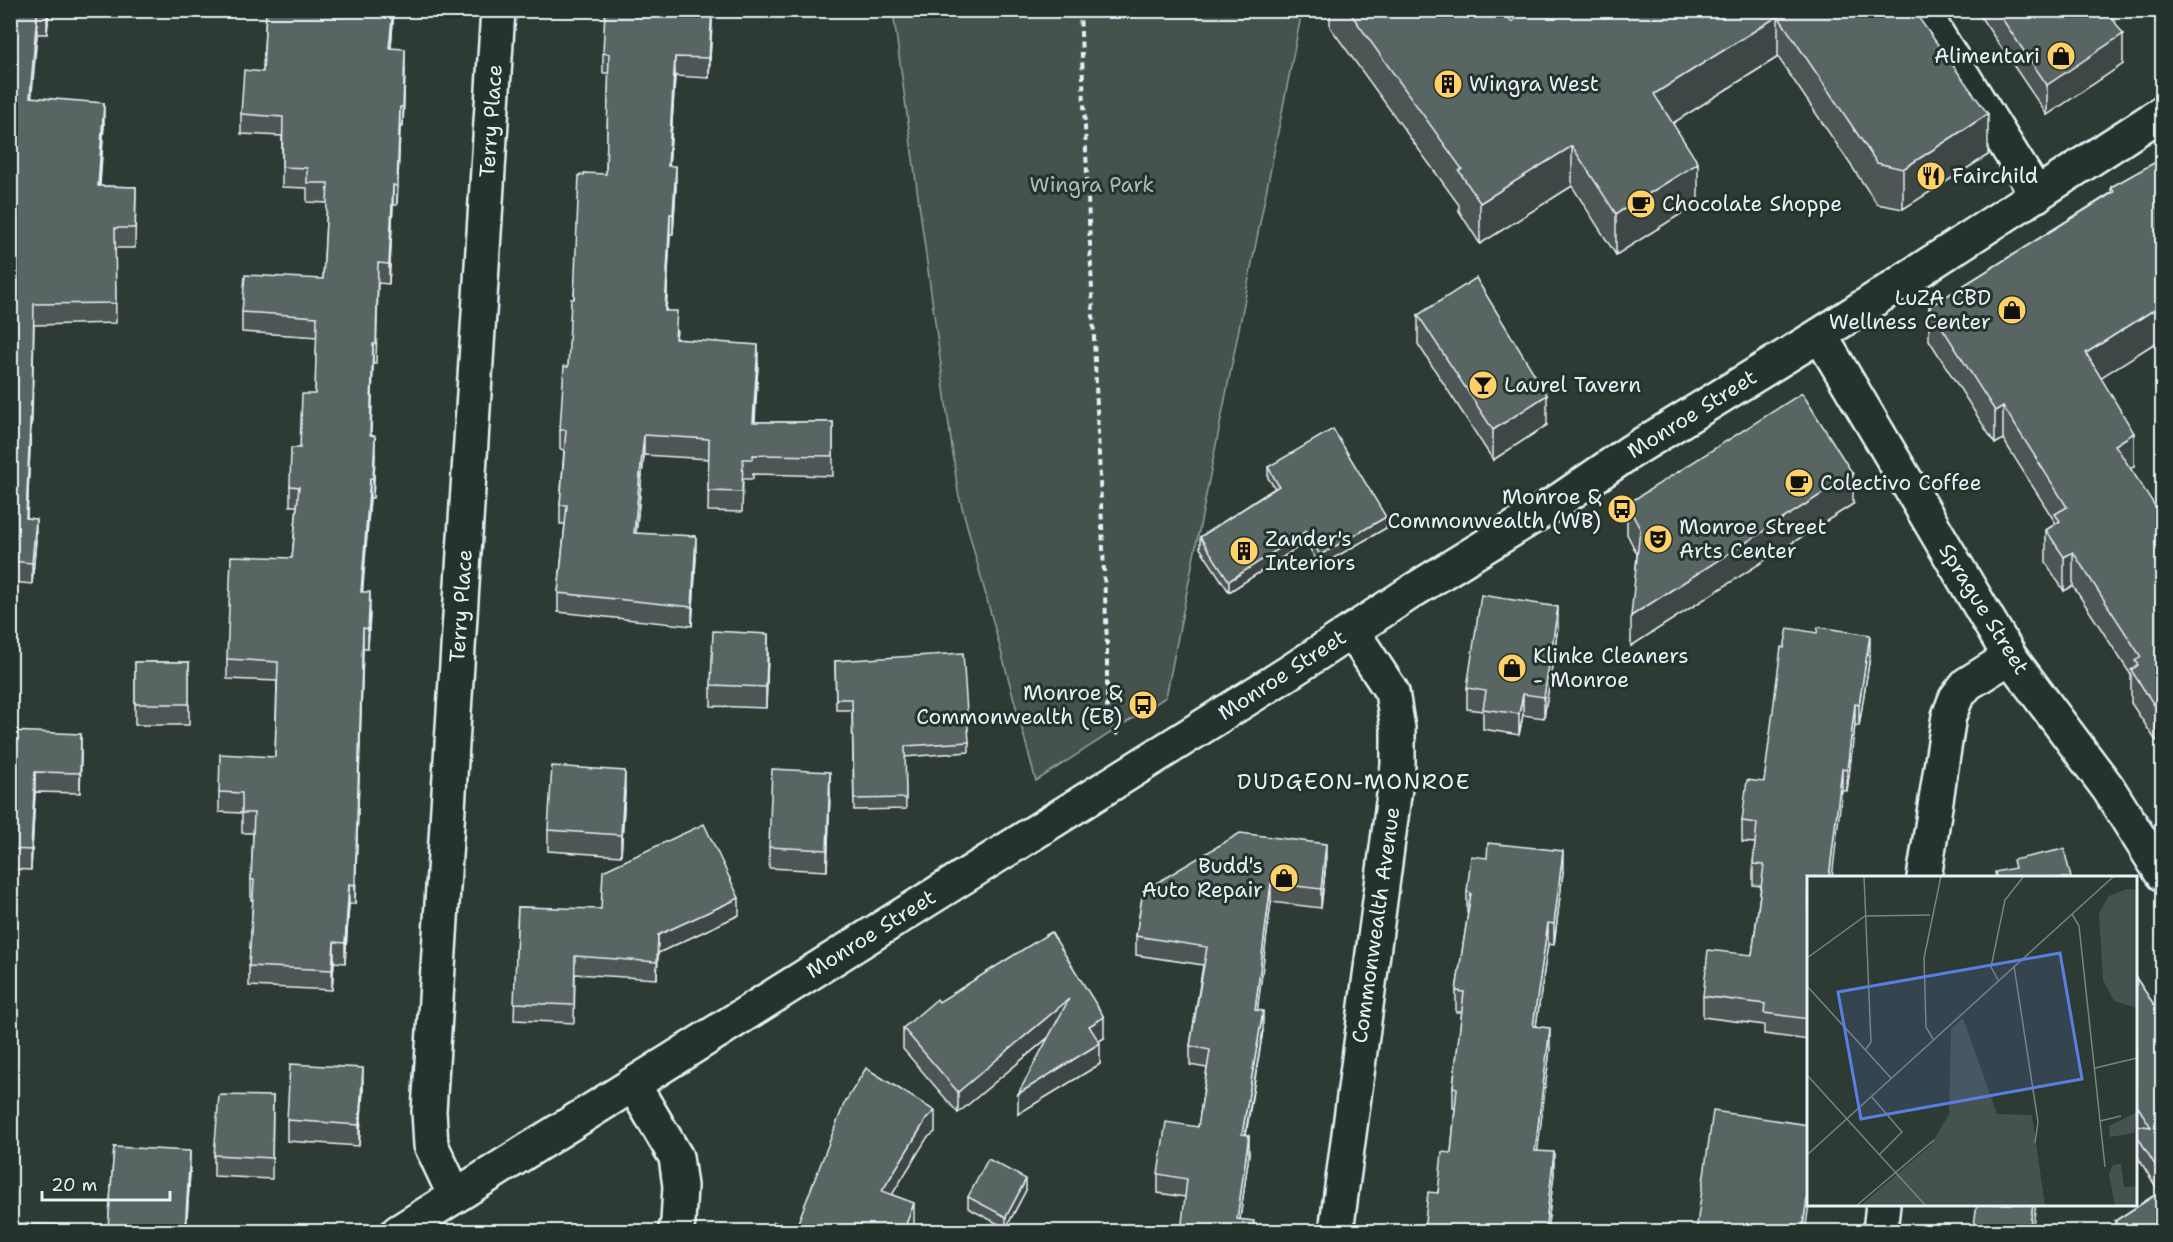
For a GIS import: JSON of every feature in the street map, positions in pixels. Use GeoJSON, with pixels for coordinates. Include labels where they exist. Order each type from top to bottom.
{"type":"FeatureCollection","features":[{"type":"Feature","properties":{"kind":"street","name":"Terry Place"},"geometry":{"type":"LineString","coordinates":[[456,1196],[431,1145],[429,1111],[498,10]]}},
{"type":"Feature","properties":{"kind":"street"},"geometry":{"type":"LineString","coordinates":[[1922,10],[2037,195]]}},
{"type":"Feature","properties":{"kind":"street","name":"Monroe Street"},"geometry":{"type":"LineString","coordinates":[[398,1232],[1560,500],[1630,452],[1820,335],[2163,113]]}},
{"type":"Feature","properties":{"kind":"street","name":"Sprague Street"},"geometry":{"type":"LineString","coordinates":[[1820,335],[2010,657],[2108,788],[2163,874]]}},
{"type":"Feature","properties":{"kind":"street","name":"Commonwealth Avenue"},"geometry":{"type":"LineString","coordinates":[[1336,1232],[1398,765],[1398,729],[1392,692],[1352,631]]}},
{"type":"Feature","properties":{"kind":"street"},"geometry":{"type":"LineString","coordinates":[[1924,876],[1949,716],[1956,698],[1967,684],[2010,657]]}},
{"type":"Feature","properties":{"kind":"street"},"geometry":{"type":"LineString","coordinates":[[633,1083],[676,1156],[680,1186],[678,1222],[675,1232]]}},
{"type":"Feature","properties":{"kind":"street"},"geometry":{"type":"LineString","coordinates":[[1880,1232],[1883,1206]]}},
{"type":"Feature","properties":{"kind":"path"},"geometry":{"type":"LineString","coordinates":[[1080,10],[1105,584],[1107,719],[1119,735]]}},
{"type":"Feature","properties":{"kind":"green space","name":"Wingra Park"},"geometry":{"type":"Polygon","coordinates":[[[893,11],[1302,11],[1166,697],[1036,781],[958,492],[893,11]]]}},
{"type":"Feature","properties":{"kind":"building"},"geometry":{"type":"Polygon","coordinates":[[[10,10],[48,10],[47,14],[37,14],[30,97],[104,103],[98,186],[136,187],[135,228],[115,228],[116,303],[34,304],[26,518],[36,519],[32,563],[11,561],[10,620],[10,10]]]}},
{"type":"Feature","properties":{"kind":"building"},"geometry":{"type":"Polygon","coordinates":[[[266,10],[393,10],[389,48],[405,49],[403,107],[400,107],[397,186],[393,185],[389,264],[378,263],[376,344],[373,344],[370,435],[375,436],[373,478],[370,478],[361,592],[370,592],[368,629],[363,628],[355,885],[349,884],[345,943],[334,942],[332,970],[249,966],[254,880],[251,880],[254,813],[242,813],[242,793],[219,792],[220,754],[275,757],[278,662],[227,659],[231,556],[292,558],[299,487],[290,486],[291,448],[300,448],[302,394],[315,394],[317,317],[242,312],[245,275],[323,279],[328,183],[307,183],[307,168],[282,167],[283,117],[241,114],[244,70],[263,72],[266,10]]]}},
{"type":"Feature","properties":{"kind":"building"},"geometry":{"type":"Polygon","coordinates":[[[605,10],[712,10],[709,58],[675,57],[668,166],[676,166],[673,214],[670,214],[665,311],[677,311],[675,339],[758,345],[753,422],[833,422],[833,456],[753,455],[753,459],[743,459],[742,492],[708,491],[709,439],[644,435],[634,533],[696,536],[692,607],[558,593],[567,505],[560,505],[566,430],[560,430],[564,366],[568,367],[571,299],[574,299],[579,175],[584,175],[584,173],[606,174],[609,54],[603,53],[605,10]]]}},
{"type":"Feature","properties":{"kind":"building"},"geometry":{"type":"Polygon","coordinates":[[[1348,10],[1505,10],[1511,22],[1531,10],[1698,10],[1702,18],[1713,10],[1913,10],[1988,114],[1903,169],[1877,163],[1778,16],[1654,94],[1698,163],[1616,214],[1572,146],[1480,203],[1459,171],[1462,169],[1348,10]]]}},
{"type":"Feature","properties":{"kind":"building"},"geometry":{"type":"Polygon","coordinates":[[[1996,10],[2107,10],[2123,34],[2047,85],[1996,10]]]}},
{"type":"Feature","properties":{"kind":"building"},"geometry":{"type":"Polygon","coordinates":[[[2163,158],[2163,304],[2086,353],[2134,433],[2115,445],[2163,518],[2163,703],[2156,708],[2131,670],[2138,665],[2135,661],[2141,657],[2073,552],[2064,557],[2046,530],[2060,521],[2055,514],[2067,507],[2003,406],[1995,411],[1929,307],[2114,192],[2111,187],[2163,158]]]}},
{"type":"Feature","properties":{"kind":"building","name":"Laurel Tavern"},"geometry":{"type":"Polygon","coordinates":[[[1476,278],[1547,395],[1493,430],[1418,315],[1476,278]]]}},
{"type":"Feature","properties":{"kind":"building"},"geometry":{"type":"Polygon","coordinates":[[[1802,393],[1853,474],[1631,616],[1640,529],[1627,504],[1802,393]]]}},
{"type":"Feature","properties":{"kind":"building"},"geometry":{"type":"Polygon","coordinates":[[[1333,429],[1386,517],[1320,555],[1306,531],[1229,581],[1200,537],[1279,486],[1268,467],[1333,429]]]}},
{"type":"Feature","properties":{"kind":"building","name":"Klinke Cleaners - Monroe"},"geometry":{"type":"Polygon","coordinates":[[[1481,595],[1558,607],[1544,697],[1523,694],[1519,714],[1483,709],[1486,691],[1467,688],[1481,595]]]}},
{"type":"Feature","properties":{"kind":"building"},"geometry":{"type":"Polygon","coordinates":[[[1818,627],[1870,635],[1859,705],[1855,704],[1847,770],[1842,769],[1829,876],[1807,876],[1807,1019],[1764,1013],[1765,1004],[1703,996],[1708,950],[1752,955],[1764,865],[1753,864],[1757,823],[1742,821],[1747,780],[1764,782],[1781,647],[1784,648],[1788,628],[1817,633],[1818,627]]]}},
{"type":"Feature","properties":{"kind":"building"},"geometry":{"type":"Polygon","coordinates":[[[713,631],[768,634],[766,687],[711,685],[713,631]]]}},
{"type":"Feature","properties":{"kind":"building"},"geometry":{"type":"Polygon","coordinates":[[[963,653],[969,742],[905,746],[906,798],[854,799],[852,699],[836,699],[835,661],[963,653]]]}},
{"type":"Feature","properties":{"kind":"building"},"geometry":{"type":"Polygon","coordinates":[[[135,662],[189,662],[189,704],[135,704],[135,662]]]}},
{"type":"Feature","properties":{"kind":"building"},"geometry":{"type":"Polygon","coordinates":[[[10,731],[81,734],[80,773],[35,772],[31,850],[10,849],[10,731]]]}},
{"type":"Feature","properties":{"kind":"building"},"geometry":{"type":"Polygon","coordinates":[[[552,766],[625,771],[621,835],[548,830],[552,766]]]}},
{"type":"Feature","properties":{"kind":"building"},"geometry":{"type":"Polygon","coordinates":[[[772,769],[830,772],[827,850],[769,847],[772,769]]]}},
{"type":"Feature","properties":{"kind":"building"},"geometry":{"type":"Polygon","coordinates":[[[704,824],[739,898],[658,935],[657,962],[575,956],[574,1005],[514,1003],[518,907],[601,909],[603,871],[704,824]]]}},
{"type":"Feature","properties":{"kind":"building"},"geometry":{"type":"Polygon","coordinates":[[[1240,833],[1326,844],[1321,889],[1271,883],[1255,1010],[1263,1011],[1242,1134],[1249,1135],[1237,1219],[1254,1221],[1253,1232],[1181,1232],[1187,1179],[1158,1174],[1166,1122],[1198,1127],[1210,1050],[1190,1046],[1207,947],[1136,936],[1143,891],[1240,833]]]}},
{"type":"Feature","properties":{"kind":"building"},"geometry":{"type":"Polygon","coordinates":[[[1488,843],[1563,851],[1554,924],[1548,923],[1533,1026],[1550,1028],[1535,1151],[1554,1152],[1545,1232],[1500,1227],[1499,1232],[1424,1232],[1428,1192],[1438,1193],[1442,1152],[1451,1153],[1457,1088],[1453,1087],[1464,992],[1456,991],[1471,893],[1467,892],[1471,856],[1487,858],[1488,843]]]}},
{"type":"Feature","properties":{"kind":"building"},"geometry":{"type":"Polygon","coordinates":[[[2064,849],[2071,876],[1996,876],[1995,872],[2015,868],[2013,860],[2064,849]]]}},
{"type":"Feature","properties":{"kind":"building"},"geometry":{"type":"Polygon","coordinates":[[[1051,932],[1104,1017],[1089,1026],[1100,1043],[1018,1094],[1069,999],[958,1092],[903,1028],[937,999],[939,1002],[1051,932]]]}},
{"type":"Feature","properties":{"kind":"building"},"geometry":{"type":"Polygon","coordinates":[[[2137,979],[2163,1018],[2163,1178],[2137,1136],[2137,1125],[2151,1127],[2137,1106],[2137,979]]]}},
{"type":"Feature","properties":{"kind":"building"},"geometry":{"type":"Polygon","coordinates":[[[290,1064],[363,1068],[359,1125],[287,1120],[290,1064]]]}},
{"type":"Feature","properties":{"kind":"building"},"geometry":{"type":"Polygon","coordinates":[[[866,1068],[935,1111],[927,1118],[882,1191],[914,1203],[903,1232],[771,1232],[774,1222],[795,1230],[844,1104],[866,1068]]]}},
{"type":"Feature","properties":{"kind":"building"},"geometry":{"type":"Polygon","coordinates":[[[219,1095],[273,1096],[272,1158],[214,1155],[219,1095]]]}},
{"type":"Feature","properties":{"kind":"building"},"geometry":{"type":"Polygon","coordinates":[[[1713,1111],[1807,1125],[1807,1198],[1802,1232],[1696,1232],[1713,1111]]]}},
{"type":"Feature","properties":{"kind":"building"},"geometry":{"type":"Polygon","coordinates":[[[114,1147],[190,1151],[185,1232],[150,1232],[108,1228],[114,1147]]]}},
{"type":"Feature","properties":{"kind":"building"},"geometry":{"type":"Polygon","coordinates":[[[988,1159],[1026,1179],[1006,1217],[968,1197],[988,1159]]]}},
{"type":"Feature","properties":{"kind":"building"},"geometry":{"type":"Polygon","coordinates":[[[2163,1190],[2163,1232],[2122,1232],[2115,1221],[2163,1190]]]}},
{"type":"Feature","properties":{"kind":"building"},"geometry":{"type":"Polygon","coordinates":[[[10,1191],[15,1192],[12,1223],[70,1225],[70,1232],[10,1232],[10,1191]]]}},
{"type":"Feature","properties":{"kind":"building"},"geometry":{"type":"Polygon","coordinates":[[[1977,1206],[2033,1206],[2029,1232],[1973,1232],[1977,1206]]]}},
{"type":"Feature","properties":{"kind":"place","name":"Alimentari"},"geometry":{"type":"Point","coordinates":[2061,56]}},
{"type":"Feature","properties":{"kind":"place","name":"Wingra West"},"geometry":{"type":"Point","coordinates":[1448,84]}},
{"type":"Feature","properties":{"kind":"place","name":"Fairchild"},"geometry":{"type":"Point","coordinates":[1931,176]}},
{"type":"Feature","properties":{"kind":"place","name":"Chocolate Shoppe"},"geometry":{"type":"Point","coordinates":[1641,204]}},
{"type":"Feature","properties":{"kind":"place","name":"LuZA CBD Wellness Center"},"geometry":{"type":"Point","coordinates":[2012,310]}},
{"type":"Feature","properties":{"kind":"place","name":"Laurel Tavern"},"geometry":{"type":"Point","coordinates":[1483,385]}},
{"type":"Feature","properties":{"kind":"place","name":"Colectivo Coffee"},"geometry":{"type":"Point","coordinates":[1799,483]}},
{"type":"Feature","properties":{"kind":"place","name":"Monroe & Commonwealth (WB)"},"geometry":{"type":"Point","coordinates":[1622,509]}},
{"type":"Feature","properties":{"kind":"place","name":"Monroe Street Arts Center"},"geometry":{"type":"Point","coordinates":[1658,539]}},
{"type":"Feature","properties":{"kind":"place","name":"Zander's Interiors"},"geometry":{"type":"Point","coordinates":[1244,551]}},
{"type":"Feature","properties":{"kind":"place","name":"Klinke Cleaners - Monroe"},"geometry":{"type":"Point","coordinates":[1512,668]}},
{"type":"Feature","properties":{"kind":"place","name":"Monroe & Commonwealth (EB)"},"geometry":{"type":"Point","coordinates":[1143,705]}},
{"type":"Feature","properties":{"kind":"place","name":"Budd's Auto Repair"},"geometry":{"type":"Point","coordinates":[1284,878]}},
{"type":"Feature","properties":{"kind":"district","name":"DUDGEON-MONROE"},"geometry":{"type":"Point","coordinates":[1354,781]}}]}
